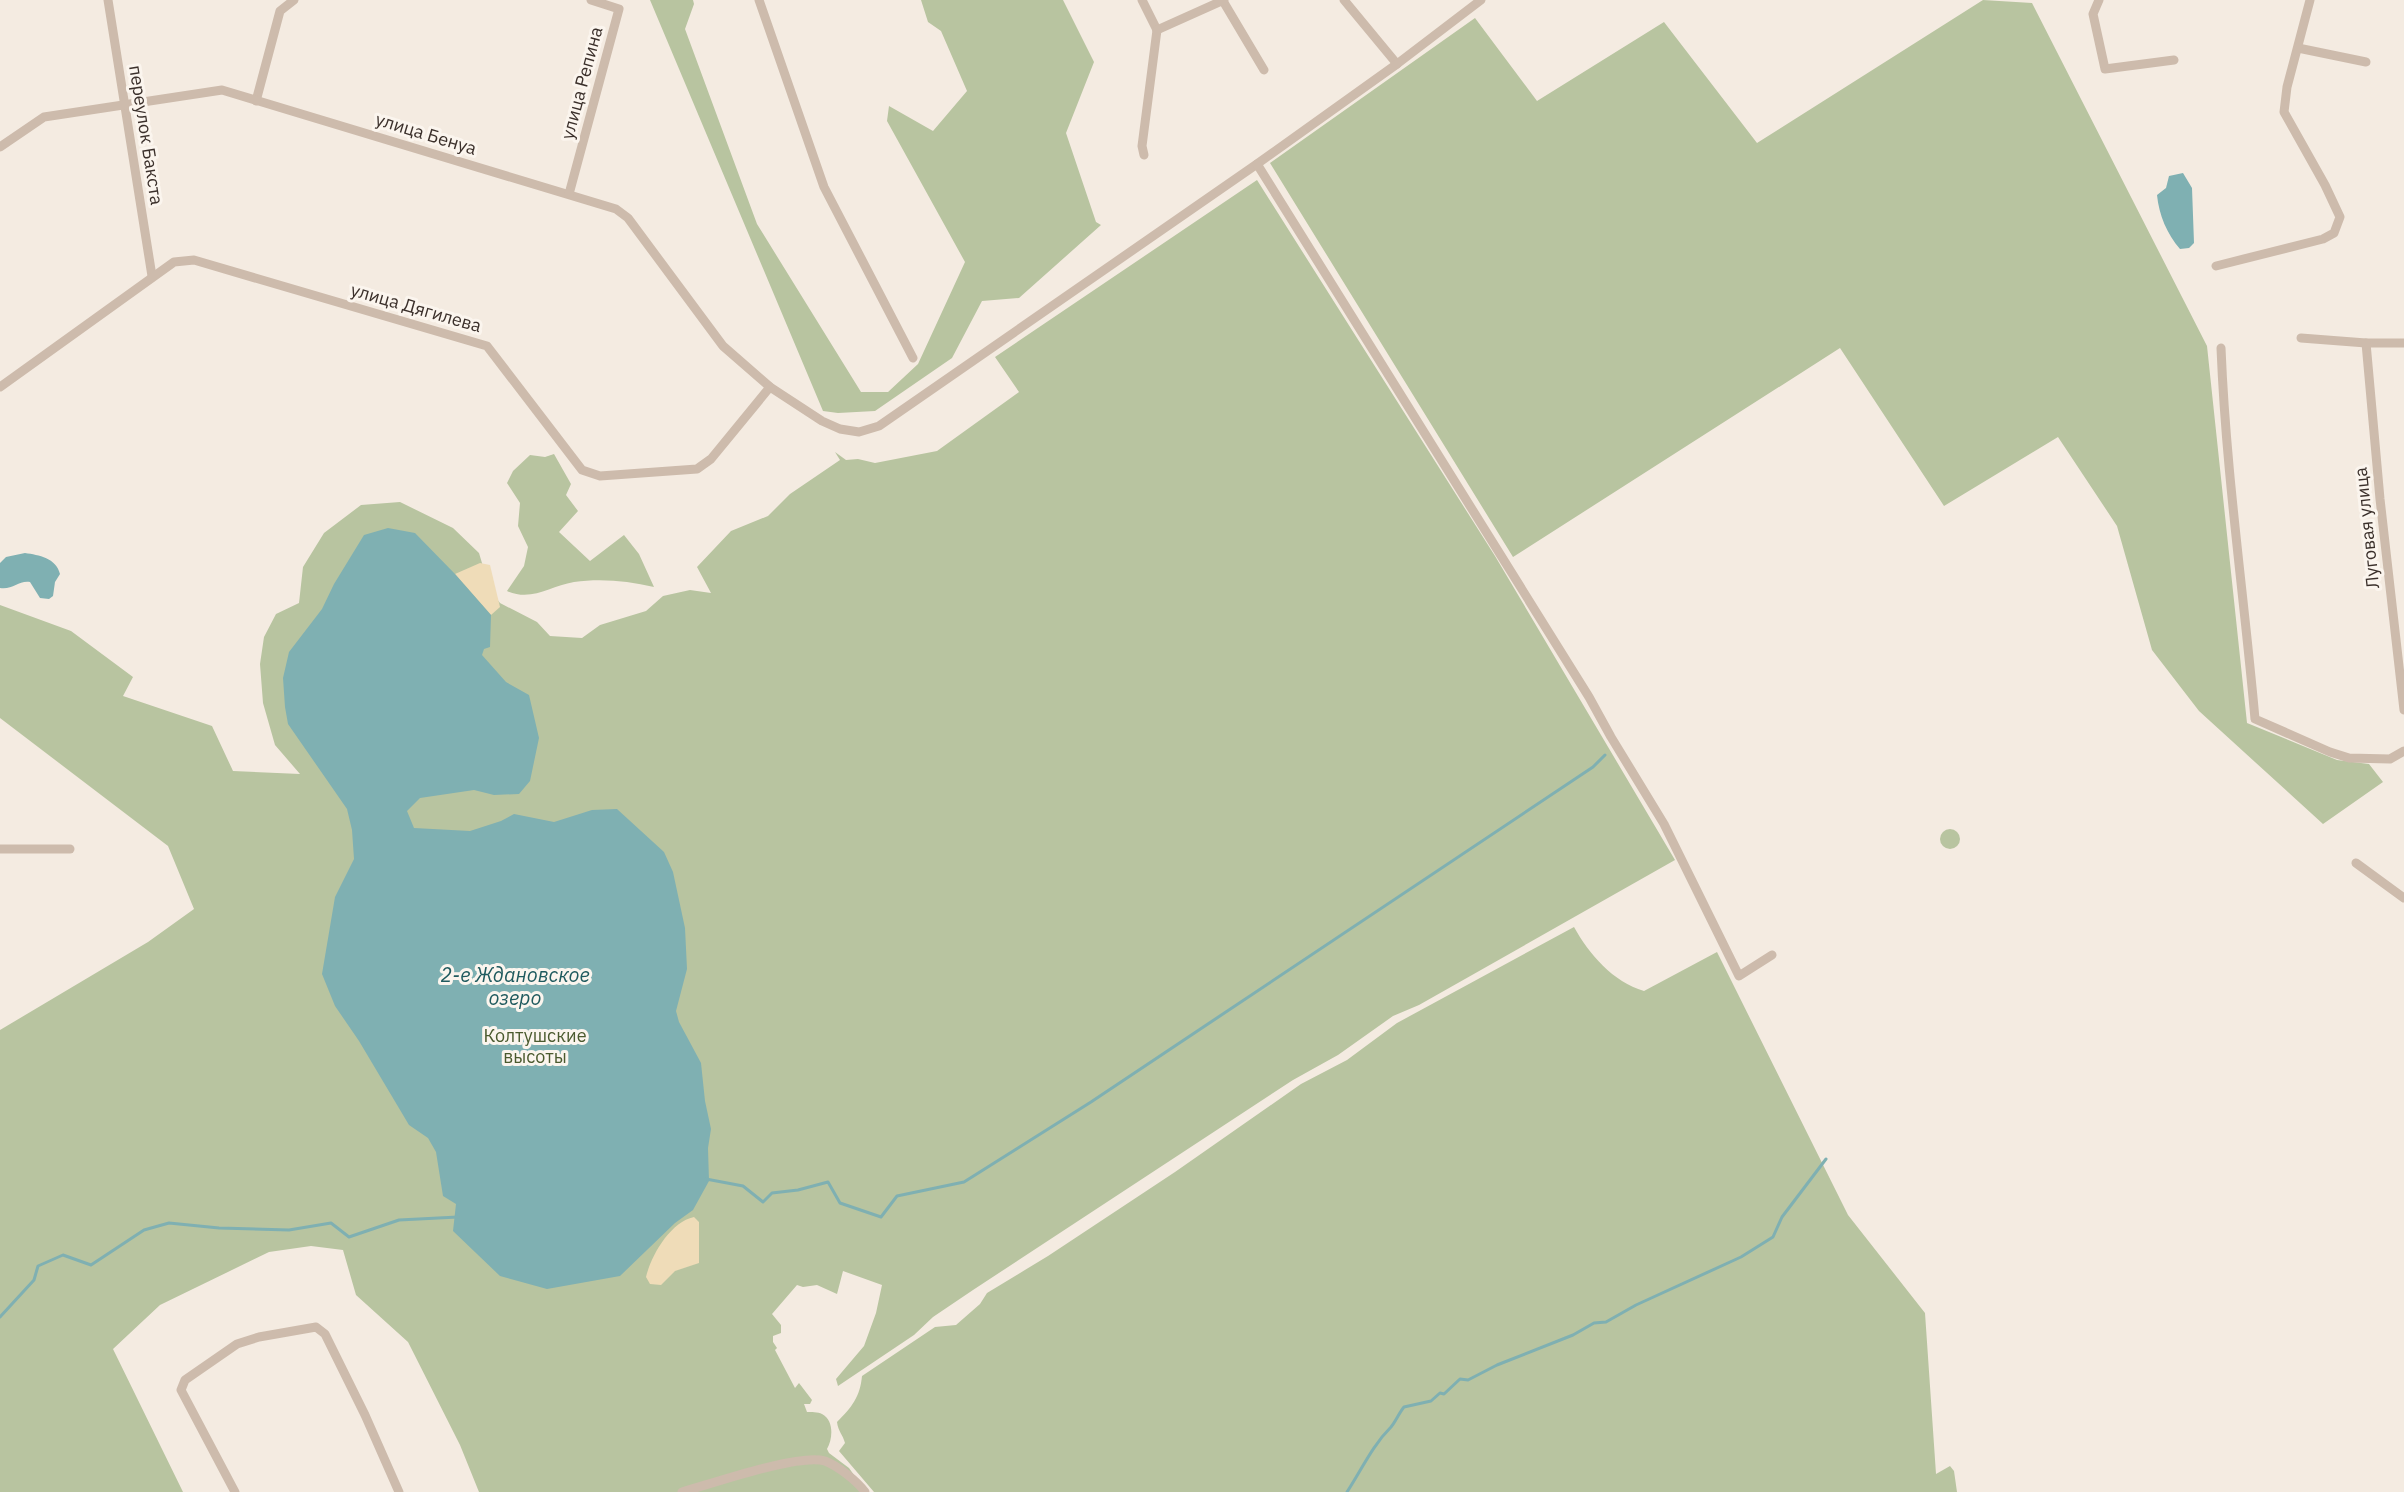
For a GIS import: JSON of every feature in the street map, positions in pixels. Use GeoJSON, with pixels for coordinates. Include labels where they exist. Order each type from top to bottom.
{"type":"FeatureCollection","features":[{"type":"Feature","properties":{"kind":"street","name":"переулок Бакста"},"geometry":{"type":"LineString","coordinates":[[108,0],[152,276]]}},
{"type":"Feature","properties":{"kind":"street"},"geometry":{"type":"LineString","coordinates":[[256,101],[280,11],[294,0]]}},
{"type":"Feature","properties":{"kind":"street","name":"улица Репина"},"geometry":{"type":"LineString","coordinates":[[569,194],[619,9],[591,0]]}},
{"type":"Feature","properties":{"kind":"street"},"geometry":{"type":"LineString","coordinates":[[759,0],[824,187],[913,358]]}},
{"type":"Feature","properties":{"kind":"street"},"geometry":{"type":"LineString","coordinates":[[1142,0],[1157,30],[1142,146],[1144,155]]}},
{"type":"Feature","properties":{"kind":"street"},"geometry":{"type":"LineString","coordinates":[[1157,30],[1224,0],[1264,70]]}},
{"type":"Feature","properties":{"kind":"street"},"geometry":{"type":"LineString","coordinates":[[1344,0],[1397,64]]}},
{"type":"Feature","properties":{"kind":"street","name":"улица Бенуа"},"geometry":{"type":"LineString","coordinates":[[0,147],[44,117],[222,90],[616,209],[628,219],[723,346],[770,387],[822,421],[840,429],[859,432],[879,426],[1257,164],[1397,64],[1481,0]]}},
{"type":"Feature","properties":{"kind":"street"},"geometry":{"type":"LineString","coordinates":[[2098,0],[2093,14],[2105,69],[2174,60]]}},
{"type":"Feature","properties":{"kind":"street"},"geometry":{"type":"LineString","coordinates":[[2216,266],[2323,239],[2334,234],[2338,225],[2340,217],[2325,185],[2284,112],[2287,87],[2310,0]]}},
{"type":"Feature","properties":{"kind":"street"},"geometry":{"type":"LineString","coordinates":[[2298,48],[2366,62]]}},
{"type":"Feature","properties":{"kind":"street"},"geometry":{"type":"LineString","coordinates":[[1257,164],[1589,697],[1664,824],[1739,976],[1772,955]]}},
{"type":"Feature","properties":{"kind":"street","name":"улица Дягилева"},"geometry":{"type":"LineString","coordinates":[[0,387],[152,276],[174,262],[194,260],[487,346],[582,470],[600,476],[697,469],[711,459],[770,387]]}},
{"type":"Feature","properties":{"kind":"street"},"geometry":{"type":"LineString","coordinates":[[2301,338],[2366,343],[2404,343]]}},
{"type":"Feature","properties":{"kind":"street","name":"Луговая улица"},"geometry":{"type":"LineString","coordinates":[[2366,343],[2380,499],[2404,710]]}},
{"type":"Feature","properties":{"kind":"street"},"geometry":{"type":"LineString","coordinates":[[2221,348],[2223,408],[2235,540],[2255,719],[2349,758],[2390,759],[2404,751]]}},
{"type":"Feature","properties":{"kind":"street"},"geometry":{"type":"LineString","coordinates":[[0,849],[70,849]]}},
{"type":"Feature","properties":{"kind":"street"},"geometry":{"type":"LineString","coordinates":[[2356,863],[2404,898]]}},
{"type":"Feature","properties":{"kind":"street"},"geometry":{"type":"LineString","coordinates":[[235,1492],[181,1390],[185,1380],[237,1344],[291,1330],[316,1327],[325,1334],[365,1415],[399,1492]]}},
{"type":"Feature","properties":{"kind":"street"},"geometry":{"type":"LineString","coordinates":[[682,1492],[784,1464],[812,1459],[825,1461],[836,1467],[865,1492]]}},
{"type":"Feature","properties":{"kind":"green space"},"geometry":{"type":"Polygon","coordinates":[[[650,0],[693,0],[694,4],[685,29],[757,224],[861,392],[888,392],[918,364],[965,262],[887,121],[889,106],[933,131],[967,91],[941,31],[928,22],[921,0],[1063,0],[1094,62],[1066,133],[1096,222],[1101,225],[1019,298],[982,301],[952,358],[875,411],[838,413],[823,411],[650,0]]]}},
{"type":"Feature","properties":{"kind":"green space"},"geometry":{"type":"Polygon","coordinates":[[[1983,0],[2032,3],[2207,346],[2247,723],[2337,760],[2369,764],[2383,782],[2323,824],[2199,711],[2152,650],[2117,526],[2058,437],[1944,506],[1840,348],[1513,557],[1270,163],[1475,18],[1537,101],[1664,22],[1757,143],[1983,0]]]}},
{"type":"Feature","properties":{"kind":"green space","name":"Колтушские высоты"},"geometry":{"type":"Polygon","coordinates":[[[1257,180],[1495,556],[1675,860],[1419,1005],[1393,1016],[1338,1055],[1293,1080],[973,1290],[933,1317],[914,1335],[838,1386],[836,1379],[864,1346],[876,1313],[882,1285],[843,1271],[837,1294],[817,1285],[803,1287],[797,1285],[772,1314],[781,1325],[781,1333],[773,1336],[773,1342],[777,1348],[775,1350],[795,1388],[799,1383],[812,1400],[810,1404],[804,1404],[807,1412],[820,1413],[829,1421],[831,1430],[827,1449],[829,1453],[849,1468],[866,1492],[479,1492],[460,1445],[408,1342],[356,1295],[343,1250],[311,1246],[269,1252],[160,1305],[113,1349],[183,1492],[0,1492],[0,1030],[148,942],[194,909],[168,846],[0,718],[0,605],[71,631],[133,677],[123,696],[212,726],[233,771],[300,774],[275,745],[263,703],[260,664],[264,637],[276,614],[299,603],[303,567],[324,533],[361,505],[400,502],[453,528],[479,553],[490,590],[500,603],[537,622],[550,636],[582,638],[600,625],[646,611],[663,596],[690,590],[711,593],[697,567],[731,531],[768,516],[790,494],[840,460],[835,452],[846,460],[858,459],[875,463],[937,451],[1019,392],[995,357],[1257,180]]]}},
{"type":"Feature","properties":{"kind":"green space"},"geometry":{"type":"Polygon","coordinates":[[[554,454],[571,484],[566,495],[578,511],[559,532],[590,561],[624,535],[639,554],[654,587],[594,580],[565,584],[533,594],[516,594],[507,591],[524,566],[528,547],[518,526],[520,503],[507,483],[513,471],[530,455],[545,457],[554,454]]]}},
{"type":"Feature","properties":{"kind":"green space"},"geometry":{"type":"Polygon","coordinates":[[[1950,829],[1957,832],[1960,839],[1957,846],[1950,849],[1943,846],[1940,839],[1943,832],[1950,829]]]}},
{"type":"Feature","properties":{"kind":"green space"},"geometry":{"type":"Polygon","coordinates":[[[1574,927],[1603,966],[1622,981],[1644,991],[1717,952],[1848,1215],[1925,1313],[1936,1474],[1950,1466],[1954,1471],[1957,1492],[874,1492],[839,1451],[845,1443],[837,1422],[854,1401],[862,1376],[935,1327],[956,1325],[980,1304],[987,1293],[1048,1256],[1175,1172],[1301,1084],[1347,1060],[1397,1023],[1574,927]]]}},
{"type":"Feature","properties":{"kind":"sand"},"geometry":{"type":"Polygon","coordinates":[[[480,563],[490,565],[500,607],[491,615],[455,574],[480,563]]]}},
{"type":"Feature","properties":{"kind":"sand"},"geometry":{"type":"Polygon","coordinates":[[[694,1217],[699,1222],[699,1263],[675,1271],[661,1285],[650,1284],[646,1277],[657,1250],[677,1226],[694,1217]]]}},
{"type":"Feature","properties":{"kind":"water"},"geometry":{"type":"Polygon","coordinates":[[[2183,173],[2192,188],[2194,243],[2189,248],[2180,249],[2164,224],[2157,195],[2166,188],[2169,176],[2183,173]]]}},
{"type":"Feature","properties":{"kind":"water","name":"2-е Ждановское озеро"},"geometry":{"type":"Polygon","coordinates":[[[388,528],[415,533],[491,615],[490,647],[484,649],[482,655],[506,682],[529,695],[539,738],[530,781],[519,794],[494,795],[474,790],[420,798],[407,811],[414,828],[470,831],[501,821],[514,814],[554,822],[592,810],[617,809],[664,852],[673,872],[685,928],[687,969],[676,1011],[679,1022],[701,1063],[711,1129],[708,1148],[709,1181],[693,1210],[675,1223],[620,1276],[547,1289],[500,1276],[453,1231],[456,1204],[443,1196],[436,1152],[428,1138],[409,1125],[359,1041],[335,1006],[322,974],[335,897],[354,859],[352,830],[347,809],[288,724],[283,678],[289,652],[322,609],[334,584],[364,535],[388,528]]]}},
{"type":"Feature","properties":{"kind":"water"},"geometry":{"type":"Polygon","coordinates":[[[25,553],[46,558],[58,569],[60,574],[55,582],[53,596],[49,599],[40,598],[30,582],[0,588],[0,563],[6,557],[25,553]]]}},
{"type":"Feature","properties":{"kind":"waterway"},"geometry":{"type":"LineString","coordinates":[[706,1179],[743,1186],[763,1202],[772,1193],[798,1190],[828,1182],[840,1203],[881,1217],[897,1196],[964,1182],[1091,1102],[1593,767],[1605,755]]}},
{"type":"Feature","properties":{"kind":"waterway"},"geometry":{"type":"LineString","coordinates":[[1347,1492],[1404,1407],[1431,1401],[1440,1393],[1444,1394],[1460,1379],[1468,1380],[1497,1365],[1573,1335],[1594,1323],[1606,1322],[1636,1305],[1741,1257],[1773,1237],[1782,1217],[1826,1159]]}},
{"type":"Feature","properties":{"kind":"waterway"},"geometry":{"type":"LineString","coordinates":[[0,1317],[34,1280],[38,1266],[63,1255],[91,1265],[144,1230],[169,1223],[219,1228],[289,1230],[331,1223],[349,1237],[399,1220],[458,1217]]}}]}
